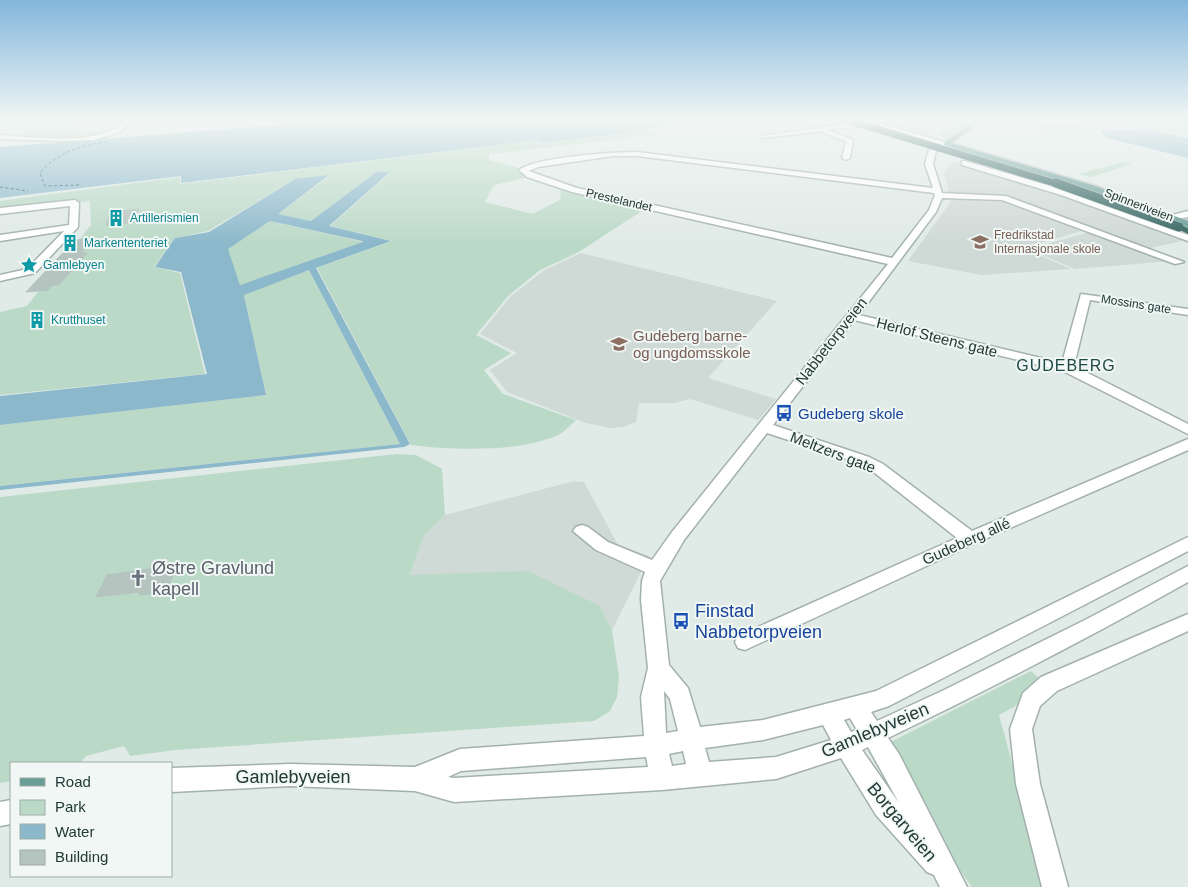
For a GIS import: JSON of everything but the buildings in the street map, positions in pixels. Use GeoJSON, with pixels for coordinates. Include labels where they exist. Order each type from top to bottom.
{"type":"FeatureCollection","features":[{"type":"Feature","properties":{"kind":"highway"},"geometry":{"type":"LineString","coordinates":[[984,161],[1072,188],[1188,231]]}},
{"type":"Feature","properties":{"kind":"main road","name":"Spinneriveien"},"geometry":{"type":"LineString","coordinates":[[1001,161],[1092,188],[1188,224]]}},
{"type":"Feature","properties":{"kind":"street","name":"Prestelandet"},"geometry":{"type":"LineString","coordinates":[[562,161],[537,165],[523,170],[530,175],[575,190],[894,262]]}},
{"type":"Feature","properties":{"kind":"street","name":"Prestelandet"},"geometry":{"type":"LineString","coordinates":[[689,161],[939,193]]}},
{"type":"Feature","properties":{"kind":"street"},"geometry":{"type":"LineString","coordinates":[[929,161],[939,193],[1003,198],[1180,262]]}},
{"type":"Feature","properties":{"kind":"street","name":"Spinneriveien"},"geometry":{"type":"LineString","coordinates":[[965,163],[1064,193],[1188,238]]}},
{"type":"Feature","properties":{"kind":"street"},"geometry":{"type":"LineString","coordinates":[[1064,193],[1092,188]]}},
{"type":"Feature","properties":{"kind":"street","name":"Nabbetorpveien"},"geometry":{"type":"LineString","coordinates":[[662,778],[656,746],[652,697],[659,668],[650,600],[651,582],[656,568],[678,536],[894,262],[933,210],[939,193]]}},
{"type":"Feature","properties":{"kind":"street"},"geometry":{"type":"LineString","coordinates":[[0,211],[74,203],[73,227],[31,271],[0,278]]}},
{"type":"Feature","properties":{"kind":"street"},"geometry":{"type":"LineString","coordinates":[[1168,217],[1188,214]]}},
{"type":"Feature","properties":{"kind":"street"},"geometry":{"type":"LineString","coordinates":[[0,238],[73,227]]}},
{"type":"Feature","properties":{"kind":"street","name":"Mossins gate"},"geometry":{"type":"LineString","coordinates":[[1066,368],[1085,296],[1188,312]]}},
{"type":"Feature","properties":{"kind":"street","name":"Herlof Steens gate"},"geometry":{"type":"LineString","coordinates":[[850,316],[1066,368],[1188,430]]}},
{"type":"Feature","properties":{"kind":"street","name":"Meltzers gate"},"geometry":{"type":"LineString","coordinates":[[764,427],[864,460],[877,467],[970,539]]}},
{"type":"Feature","properties":{"kind":"street","name":"Gudeberg allé"},"geometry":{"type":"LineString","coordinates":[[745,642],[970,539],[1188,444]]}},
{"type":"Feature","properties":{"kind":"street"},"geometry":{"type":"LineString","coordinates":[[582,531],[602,546],[656,568]]}},
{"type":"Feature","properties":{"kind":"street","name":"Gamlebyveien"},"geometry":{"type":"LineString","coordinates":[[414,779],[460,760],[656,746],[691,739],[763,730],[829,714],[903,689],[1188,543]]}},
{"type":"Feature","properties":{"kind":"street","name":"Gamlebyveien"},"geometry":{"type":"LineString","coordinates":[[172,780],[290,775],[414,779],[454,790],[662,778],[776,768],[846,746],[950,698],[1090,627],[1188,573]]}},
{"type":"Feature","properties":{"kind":"street"},"geometry":{"type":"LineString","coordinates":[[1055,887],[1028,784],[1021,729],[1031,700],[1049,684],[1188,622]]}},
{"type":"Feature","properties":{"kind":"street"},"geometry":{"type":"LineString","coordinates":[[659,668],[680,695],[700,774]]}},
{"type":"Feature","properties":{"kind":"street","name":"Borgarveien"},"geometry":{"type":"LineString","coordinates":[[855,706],[904,787],[950,881]]}},
{"type":"Feature","properties":{"kind":"street","name":"Borgarveien"},"geometry":{"type":"LineString","coordinates":[[829,714],[846,746],[885,806],[950,881]]}},
{"type":"Feature","properties":{"kind":"shaded area"},"geometry":{"type":"Polygon","coordinates":[[[963,162],[1064,196],[1182,241],[1146,249],[1092,228],[1023,248],[1071,269],[982,275],[908,261],[951,201],[944,173],[949,164],[963,162]]]}},
{"type":"Feature","properties":{"kind":"shaded area"},"geometry":{"type":"Polygon","coordinates":[[[1090,232],[1171,261],[1075,269],[1028,249],[1090,232]]]}},
{"type":"Feature","properties":{"kind":"shaded area","name":"Gudeberg barne- og ungdomsskole"},"geometry":{"type":"Polygon","coordinates":[[[581,253],[777,301],[708,378],[776,399],[758,420],[690,399],[674,403],[639,403],[636,422],[623,427],[610,428],[586,423],[507,392],[490,370],[517,353],[480,334],[511,296],[543,271],[581,253]]]}},
{"type":"Feature","properties":{"kind":"shaded area"},"geometry":{"type":"Polygon","coordinates":[[[574,481],[584,482],[618,545],[649,556],[612,630],[600,606],[410,575],[423,537],[445,515],[574,481]]]}},
{"type":"Feature","properties":{"kind":"green space"},"geometry":{"type":"Polygon","coordinates":[[[363,161],[494,161],[516,167],[530,177],[494,185],[485,202],[533,214],[561,199],[560,190],[645,209],[577,253],[540,270],[508,296],[476,335],[511,353],[484,370],[503,394],[576,420],[558,435],[542,441],[485,449],[411,445],[317,268],[392,241],[330,226],[390,173],[375,173],[311,221],[278,214],[328,177],[293,180],[208,231],[175,238],[154,267],[180,273],[205,374],[0,395],[0,312],[27,306],[91,225],[90,201],[0,210],[0,201],[180,177],[180,184],[363,161]]]}},
{"type":"Feature","properties":{"kind":"green space"},"geometry":{"type":"Polygon","coordinates":[[[1124,162],[1131,164],[1091,177],[1078,174],[1124,162]]]}},
{"type":"Feature","properties":{"kind":"green space"},"geometry":{"type":"Polygon","coordinates":[[[270,221],[364,242],[240,285],[227,249],[270,221]]]}},
{"type":"Feature","properties":{"kind":"green space"},"geometry":{"type":"Polygon","coordinates":[[[309,270],[400,444],[0,486],[0,425],[266,395],[244,294],[309,270]]]}},
{"type":"Feature","properties":{"kind":"green space"},"geometry":{"type":"Polygon","coordinates":[[[397,454],[416,455],[442,469],[445,515],[423,537],[410,575],[528,571],[600,606],[612,630],[619,677],[617,697],[610,711],[594,721],[176,750],[130,756],[124,746],[86,756],[81,762],[10,762],[10,781],[0,783],[0,497],[397,454]]]}},
{"type":"Feature","properties":{"kind":"green space"},"geometry":{"type":"Polygon","coordinates":[[[1031,671],[1043,682],[1033,696],[999,715],[1046,887],[972,887],[891,774],[869,753],[1031,671]]]}},
{"type":"Feature","properties":{"kind":"water"},"geometry":{"type":"Polygon","coordinates":[[[0,161],[360,161],[181,183],[181,176],[0,198],[0,161]]]}},
{"type":"Feature","properties":{"kind":"water"},"geometry":{"type":"Polygon","coordinates":[[[390,172],[329,226],[391,241],[316,268],[410,444],[404,447],[0,490],[0,486],[400,444],[309,270],[244,295],[266,395],[0,425],[0,396],[207,374],[181,272],[155,267],[175,238],[209,232],[295,179],[329,175],[278,214],[311,221],[375,173],[390,172]],[[270,221],[228,249],[240,285],[362,241],[270,221]]]}},
{"type":"Feature","properties":{"kind":"ferry route"},"geometry":{"type":"LineString","coordinates":[[52,161],[40,173],[45,186],[79,185]]}},
{"type":"Feature","properties":{"kind":"ferry route"},"geometry":{"type":"LineString","coordinates":[[0,187],[28,191]]}},
{"type":"Feature","properties":{"kind":"place","name":"Artillerismien"},"geometry":{"type":"Point","coordinates":[116,218]}},
{"type":"Feature","properties":{"kind":"place","name":"Fredrikstad Internasjonale skole"},"geometry":{"type":"Point","coordinates":[980,242]}},
{"type":"Feature","properties":{"kind":"place","name":"Markententeriet"},"geometry":{"type":"Point","coordinates":[70,243]}},
{"type":"Feature","properties":{"kind":"place","name":"Gamlebyen"},"geometry":{"type":"Point","coordinates":[29,265]}},
{"type":"Feature","properties":{"kind":"place","name":"Krutthuset"},"geometry":{"type":"Point","coordinates":[37,320]}},
{"type":"Feature","properties":{"kind":"place","name":"Gudeberg barne- og ungdomsskole"},"geometry":{"type":"Point","coordinates":[619,344]}},
{"type":"Feature","properties":{"kind":"place","name":"Gudeberg skole"},"geometry":{"type":"Point","coordinates":[784,413]}},
{"type":"Feature","properties":{"kind":"place","name":"Østre Gravlund kapell"},"geometry":{"type":"Point","coordinates":[138,578]}},
{"type":"Feature","properties":{"kind":"place","name":"Finstad Nabbetorpveien"},"geometry":{"type":"Point","coordinates":[681,621]}},
{"type":"Feature","properties":{"kind":"district","name":"GUDEBERG"},"geometry":{"type":"Point","coordinates":[1066,365]}}]}
